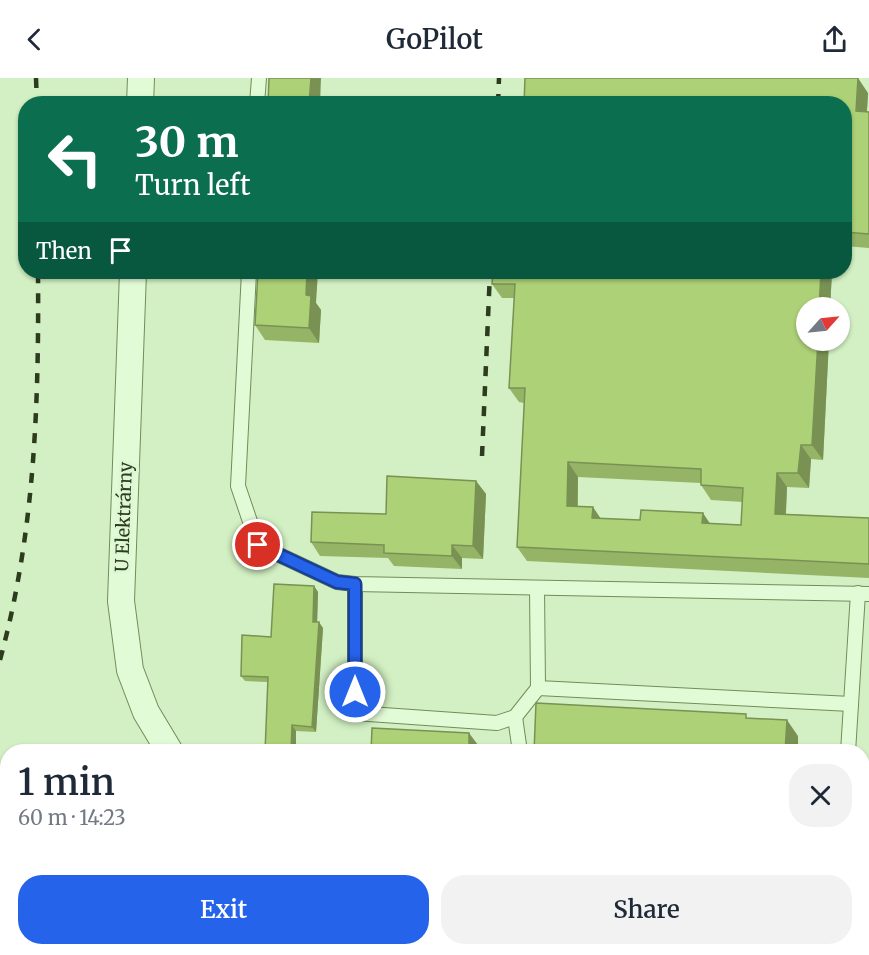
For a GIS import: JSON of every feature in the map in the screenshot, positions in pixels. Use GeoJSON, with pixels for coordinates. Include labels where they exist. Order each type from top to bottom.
{"type":"FeatureCollection","features":[{"type":"Feature","properties":{"kind":"street"},"geometry":{"type":"LineString","coordinates":[[140,96],[141,78]]}},
{"type":"Feature","properties":{"kind":"street","name":"U Elektrárny"},"geometry":{"type":"LineString","coordinates":[[133,279],[121,601],[130,670],[146,712],[165,744]]}},
{"type":"Feature","properties":{"kind":"lane"},"geometry":{"type":"LineString","coordinates":[[258,96],[259,78]]}},
{"type":"Feature","properties":{"kind":"lane"},"geometry":{"type":"LineString","coordinates":[[249,279],[238,486],[258,545],[337,582],[355,584],[864,594],[848,744]]}},
{"type":"Feature","properties":{"kind":"lane"},"geometry":{"type":"LineString","coordinates":[[355,584],[355,713],[497,723],[515,717],[538,688],[537,588]]}},
{"type":"Feature","properties":{"kind":"lane"},"geometry":{"type":"LineString","coordinates":[[538,688],[851,704]]}},
{"type":"Feature","properties":{"kind":"lane"},"geometry":{"type":"LineString","coordinates":[[515,717],[519,744]]}},
{"type":"Feature","properties":{"kind":"building"},"geometry":{"type":"Polygon","coordinates":[[[269,78],[311,78],[310,96],[268,96],[269,78]]]}},
{"type":"Feature","properties":{"kind":"building"},"geometry":{"type":"Polygon","coordinates":[[[525,78],[858,78],[856,111],[869,112],[869,234],[852,233],[852,96],[524,96],[525,78]]]}},
{"type":"Feature","properties":{"kind":"building"},"geometry":{"type":"Polygon","coordinates":[[[258,279],[307,279],[306,295],[311,296],[309,328],[255,325],[258,279]]]}},
{"type":"Feature","properties":{"kind":"building"},"geometry":{"type":"Polygon","coordinates":[[[492,279],[821,279],[820,297],[796,297],[796,351],[817,351],[812,445],[801,445],[798,473],[777,473],[775,514],[869,518],[869,564],[517,547],[525,388],[509,388],[515,284],[492,284],[492,279]],[[568,462],[567,506],[593,507],[592,518],[640,520],[641,510],[703,513],[702,523],[741,525],[743,488],[701,485],[701,469],[568,462]]]}},
{"type":"Feature","properties":{"kind":"building"},"geometry":{"type":"Polygon","coordinates":[[[387,476],[476,481],[473,546],[452,545],[452,556],[384,553],[384,545],[311,542],[312,512],[386,514],[387,476]]]}},
{"type":"Feature","properties":{"kind":"building"},"geometry":{"type":"Polygon","coordinates":[[[274,584],[314,586],[313,622],[319,622],[312,727],[292,725],[291,744],[265,744],[268,677],[241,676],[242,635],[271,637],[274,584]]]}},
{"type":"Feature","properties":{"kind":"building"},"geometry":{"type":"Polygon","coordinates":[[[536,703],[746,714],[746,718],[787,720],[786,744],[534,744],[536,703]]]}},
{"type":"Feature","properties":{"kind":"building"},"geometry":{"type":"Polygon","coordinates":[[[372,728],[469,733],[469,744],[371,744],[372,728]]]}},
{"type":"Feature","properties":{"kind":"railway"},"geometry":{"type":"LineString","coordinates":[[36,78],[37,96]]}},
{"type":"Feature","properties":{"kind":"railway"},"geometry":{"type":"LineString","coordinates":[[498,96],[499,78]]}},
{"type":"Feature","properties":{"kind":"railway"},"geometry":{"type":"LineString","coordinates":[[0,660],[12,612],[28,516],[36,419],[38,279]]}},
{"type":"Feature","properties":{"kind":"railway"},"geometry":{"type":"LineString","coordinates":[[482,456],[490,279]]}},
{"type":"Feature","properties":{"kind":"route"},"geometry":{"type":"LineString","coordinates":[[258,545],[337,582],[355,584],[355,692]]}}]}
